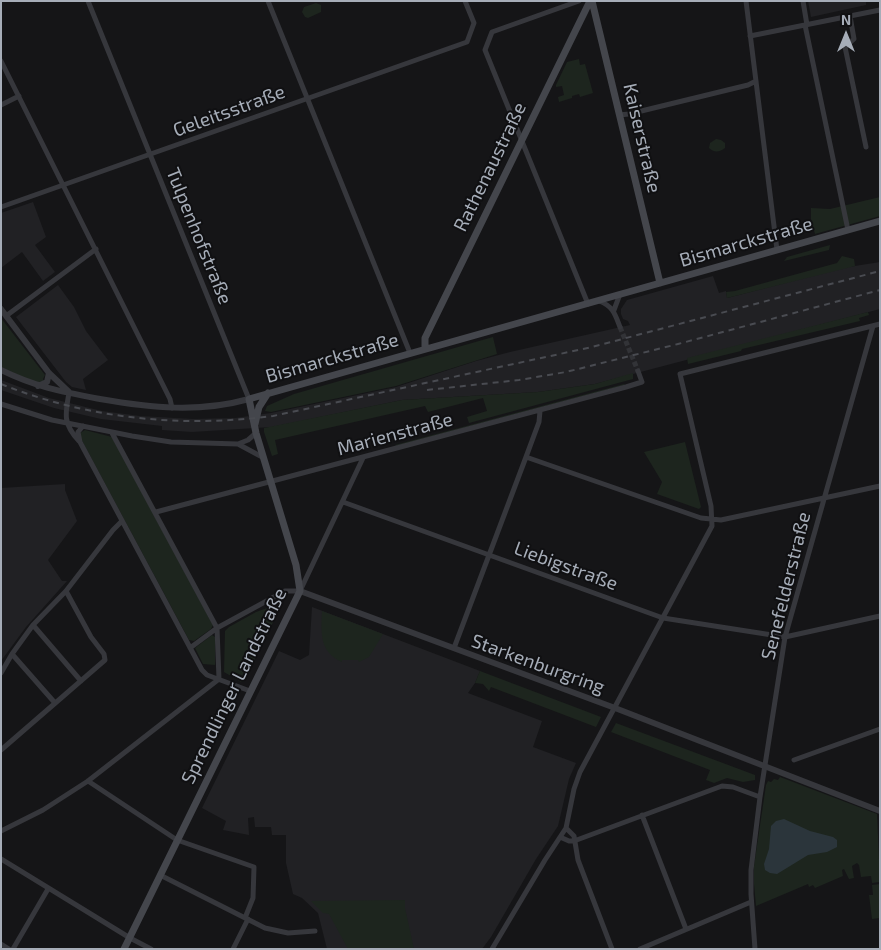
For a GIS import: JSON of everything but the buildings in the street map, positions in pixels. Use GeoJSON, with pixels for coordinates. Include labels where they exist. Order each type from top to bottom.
{"type":"FeatureCollection","features":[{"type":"Feature","properties":{"kind":"main road","name":"Kaiserstraße"},"geometry":{"type":"LineString","coordinates":[[591,1],[660,283]]}},
{"type":"Feature","properties":{"kind":"main road","name":"Rathenaustraße"},"geometry":{"type":"LineString","coordinates":[[425,348],[425,338],[591,1]]}},
{"type":"Feature","properties":{"kind":"main road","name":"Bismarckstraße"},"geometry":{"type":"LineString","coordinates":[[248,399],[880,221]]}},
{"type":"Feature","properties":{"kind":"main road"},"geometry":{"type":"LineString","coordinates":[[255,430],[259,407],[269,392]]}},
{"type":"Feature","properties":{"kind":"main road","name":"Sprendlinger Landstraße"},"geometry":{"type":"LineString","coordinates":[[124,949],[300,591],[299,576],[255,430],[248,399]]}},
{"type":"Feature","properties":{"kind":"street","name":"Tulpenhofstraße"},"geometry":{"type":"LineString","coordinates":[[88,1],[248,399]]}},
{"type":"Feature","properties":{"kind":"street"},"geometry":{"type":"LineString","coordinates":[[268,1],[410,353]]}},
{"type":"Feature","properties":{"kind":"street","name":"Geleitsstraße"},"geometry":{"type":"LineString","coordinates":[[1,207],[467,42],[474,23],[465,1]]}},
{"type":"Feature","properties":{"kind":"street"},"geometry":{"type":"LineString","coordinates":[[579,1],[492,32],[485,50],[588,304]]}},
{"type":"Feature","properties":{"kind":"street"},"geometry":{"type":"LineString","coordinates":[[746,1],[777,250]]}},
{"type":"Feature","properties":{"kind":"street"},"geometry":{"type":"LineString","coordinates":[[803,1],[806,25],[848,230]]}},
{"type":"Feature","properties":{"kind":"street"},"geometry":{"type":"LineString","coordinates":[[750,36],[880,10]]}},
{"type":"Feature","properties":{"kind":"street"},"geometry":{"type":"LineString","coordinates":[[850,16],[854,39],[845,48],[866,147]]}},
{"type":"Feature","properties":{"kind":"street"},"geometry":{"type":"LineString","coordinates":[[1,61],[170,399],[172,408]]}},
{"type":"Feature","properties":{"kind":"street"},"geometry":{"type":"LineString","coordinates":[[619,115],[748,85],[756,81]]}},
{"type":"Feature","properties":{"kind":"street"},"geometry":{"type":"LineString","coordinates":[[1,105],[19,96]]}},
{"type":"Feature","properties":{"kind":"street"},"geometry":{"type":"LineString","coordinates":[[6,316],[96,250]]}},
{"type":"Feature","properties":{"kind":"street"},"geometry":{"type":"LineString","coordinates":[[614,310],[620,294]]}},
{"type":"Feature","properties":{"kind":"street"},"geometry":{"type":"LineString","coordinates":[[598,301],[608,304],[614,310],[620,327]]}},
{"type":"Feature","properties":{"kind":"street"},"geometry":{"type":"LineString","coordinates":[[1,308],[49,373],[70,393],[65,415],[67,423],[80,442],[203,672],[250,691]]}},
{"type":"Feature","properties":{"kind":"street"},"geometry":{"type":"LineString","coordinates":[[492,949],[566,828],[578,776],[711,528],[713,520],[680,374],[880,324]]}},
{"type":"Feature","properties":{"kind":"street","name":"Senefelderstraße"},"geometry":{"type":"LineString","coordinates":[[755,949],[750,877],[760,797],[785,637],[873,326]]}},
{"type":"Feature","properties":{"kind":"street","name":"Bismarckstraße"},"geometry":{"type":"LineString","coordinates":[[1,370],[38,386],[131,404],[172,408],[205,408],[248,399]]}},
{"type":"Feature","properties":{"kind":"street","name":"Marienstraße"},"geometry":{"type":"LineString","coordinates":[[156,512],[540,411],[642,382],[638,371]]}},
{"type":"Feature","properties":{"kind":"street"},"geometry":{"type":"LineString","coordinates":[[38,386],[49,380],[49,373]]}},
{"type":"Feature","properties":{"kind":"street"},"geometry":{"type":"LineString","coordinates":[[1,404],[67,423],[124,435],[171,442],[238,444],[248,440],[255,430]]}},
{"type":"Feature","properties":{"kind":"street"},"geometry":{"type":"LineString","coordinates":[[454,648],[539,422],[540,411]]}},
{"type":"Feature","properties":{"kind":"street"},"geometry":{"type":"LineString","coordinates":[[80,442],[78,432],[83,426]]}},
{"type":"Feature","properties":{"kind":"street"},"geometry":{"type":"LineString","coordinates":[[112,432],[218,628],[219,678]]}},
{"type":"Feature","properties":{"kind":"street"},"geometry":{"type":"LineString","coordinates":[[120,446],[124,435]]}},
{"type":"Feature","properties":{"kind":"street"},"geometry":{"type":"LineString","coordinates":[[238,444],[264,458]]}},
{"type":"Feature","properties":{"kind":"street"},"geometry":{"type":"LineString","coordinates":[[526,457],[692,515],[713,520],[721,520],[880,486]]}},
{"type":"Feature","properties":{"kind":"street"},"geometry":{"type":"LineString","coordinates":[[190,648],[218,628],[285,590],[300,591],[344,502],[363,458]]}},
{"type":"Feature","properties":{"kind":"street","name":"Liebigstraße"},"geometry":{"type":"LineString","coordinates":[[344,502],[663,618],[785,637]]}},
{"type":"Feature","properties":{"kind":"street"},"geometry":{"type":"LineString","coordinates":[[1,673],[12,654],[33,626],[66,591],[112,530],[122,521]]}},
{"type":"Feature","properties":{"kind":"street"},"geometry":{"type":"LineString","coordinates":[[1,750],[102,664],[105,656],[91,638],[66,591]]}},
{"type":"Feature","properties":{"kind":"street","name":"Starkenburgring"},"geometry":{"type":"LineString","coordinates":[[300,591],[615,708],[880,810]]}},
{"type":"Feature","properties":{"kind":"street"},"geometry":{"type":"LineString","coordinates":[[785,637],[880,616]]}},
{"type":"Feature","properties":{"kind":"street"},"geometry":{"type":"LineString","coordinates":[[33,626],[81,681]]}},
{"type":"Feature","properties":{"kind":"street"},"geometry":{"type":"LineString","coordinates":[[12,654],[55,703]]}},
{"type":"Feature","properties":{"kind":"street"},"geometry":{"type":"LineString","coordinates":[[1,831],[43,810],[88,781],[219,678]]}},
{"type":"Feature","properties":{"kind":"street"},"geometry":{"type":"LineString","coordinates":[[794,760],[880,730]]}},
{"type":"Feature","properties":{"kind":"street"},"geometry":{"type":"LineString","coordinates":[[88,781],[177,840],[254,867],[253,898],[233,949]]}},
{"type":"Feature","properties":{"kind":"street"},"geometry":{"type":"LineString","coordinates":[[560,837],[569,841],[722,786],[729,786],[760,797]]}},
{"type":"Feature","properties":{"kind":"street"},"geometry":{"type":"LineString","coordinates":[[642,815],[686,930]]}},
{"type":"Feature","properties":{"kind":"street"},"geometry":{"type":"LineString","coordinates":[[566,828],[574,838],[578,860],[612,949]]}},
{"type":"Feature","properties":{"kind":"street"},"geometry":{"type":"LineString","coordinates":[[1,859],[151,949]]}},
{"type":"Feature","properties":{"kind":"street"},"geometry":{"type":"LineString","coordinates":[[160,875],[265,928],[296,933],[315,931]]}},
{"type":"Feature","properties":{"kind":"street"},"geometry":{"type":"LineString","coordinates":[[1,944],[11,949],[48,888]]}},
{"type":"Feature","properties":{"kind":"street"},"geometry":{"type":"LineString","coordinates":[[640,949],[752,902]]}},
{"type":"Feature","properties":{"kind":"shaded area"},"geometry":{"type":"Polygon","coordinates":[[[808,1],[866,1],[866,5],[811,17],[808,1]]]}},
{"type":"Feature","properties":{"kind":"shaded area"},"geometry":{"type":"Polygon","coordinates":[[[316,3],[321,5],[321,12],[308,18],[305,17],[302,12],[304,7],[316,3]]]}},
{"type":"Feature","properties":{"kind":"shaded area"},"geometry":{"type":"Polygon","coordinates":[[[579,59],[580,65],[585,64],[593,93],[580,97],[579,94],[559,102],[558,97],[564,95],[562,86],[556,87],[556,85],[567,62],[579,59]]]}},
{"type":"Feature","properties":{"kind":"shaded area"},"geometry":{"type":"Polygon","coordinates":[[[716,139],[725,143],[725,148],[713,151],[709,148],[710,143],[716,139]]]}},
{"type":"Feature","properties":{"kind":"shaded area"},"geometry":{"type":"Polygon","coordinates":[[[880,197],[880,216],[815,234],[811,219],[811,208],[830,209],[880,197]]]}},
{"type":"Feature","properties":{"kind":"shaded area"},"geometry":{"type":"Polygon","coordinates":[[[33,202],[46,237],[35,245],[55,272],[43,281],[22,252],[1,268],[1,213],[33,202]]]}},
{"type":"Feature","properties":{"kind":"shaded area"},"geometry":{"type":"Polygon","coordinates":[[[830,245],[829,250],[784,261],[787,257],[830,245]]]}},
{"type":"Feature","properties":{"kind":"shaded area"},"geometry":{"type":"Polygon","coordinates":[[[842,256],[854,259],[855,266],[727,298],[726,292],[837,263],[842,256]]]}},
{"type":"Feature","properties":{"kind":"shaded area"},"geometry":{"type":"Polygon","coordinates":[[[880,262],[880,309],[595,384],[538,392],[402,400],[272,427],[192,432],[162,430],[162,426],[101,419],[54,408],[1,390],[1,380],[49,398],[102,411],[140,416],[193,419],[235,418],[271,413],[396,387],[476,361],[630,325],[628,321],[623,319],[621,314],[621,309],[627,300],[713,276],[719,293],[726,291],[727,298],[842,268],[880,262]]]}},
{"type":"Feature","properties":{"kind":"shaded area"},"geometry":{"type":"Polygon","coordinates":[[[58,285],[74,307],[86,331],[108,360],[83,379],[86,390],[72,387],[66,382],[16,317],[58,285]]]}},
{"type":"Feature","properties":{"kind":"shaded area"},"geometry":{"type":"Polygon","coordinates":[[[868,312],[869,315],[859,318],[860,321],[688,364],[687,358],[868,312]]]}},
{"type":"Feature","properties":{"kind":"shaded area"},"geometry":{"type":"Polygon","coordinates":[[[1,318],[45,375],[44,381],[34,382],[1,367],[1,318]]]}},
{"type":"Feature","properties":{"kind":"shaded area"},"geometry":{"type":"Polygon","coordinates":[[[493,337],[497,354],[396,386],[271,412],[265,411],[267,406],[294,394],[493,337]]]}},
{"type":"Feature","properties":{"kind":"shaded area"},"geometry":{"type":"Polygon","coordinates":[[[633,373],[633,379],[469,423],[467,417],[487,411],[483,398],[428,412],[425,406],[275,440],[278,454],[272,456],[264,432],[264,428],[402,400],[538,392],[595,384],[633,373]]]}},
{"type":"Feature","properties":{"kind":"shaded area"},"geometry":{"type":"Polygon","coordinates":[[[624,384],[625,385],[395,445],[624,384]]]}},
{"type":"Feature","properties":{"kind":"shaded area"},"geometry":{"type":"Polygon","coordinates":[[[85,430],[112,437],[213,625],[211,629],[194,641],[189,640],[80,437],[80,433],[85,430]]]}},
{"type":"Feature","properties":{"kind":"shaded area"},"geometry":{"type":"Polygon","coordinates":[[[685,442],[701,507],[699,509],[657,494],[662,482],[644,452],[685,442]]]}},
{"type":"Feature","properties":{"kind":"shaded area"},"geometry":{"type":"Polygon","coordinates":[[[65,484],[65,490],[77,521],[48,560],[62,581],[67,581],[26,627],[1,661],[1,488],[65,484]]]}},
{"type":"Feature","properties":{"kind":"shaded area"},"geometry":{"type":"Polygon","coordinates":[[[270,607],[277,614],[244,682],[241,682],[224,672],[225,631],[256,612],[270,607]]]}},
{"type":"Feature","properties":{"kind":"shaded area"},"geometry":{"type":"Polygon","coordinates":[[[312,607],[480,671],[468,693],[542,721],[533,747],[576,763],[569,779],[558,826],[482,949],[327,949],[318,913],[302,898],[293,894],[286,863],[286,835],[272,835],[271,827],[255,827],[254,817],[248,818],[249,835],[223,830],[226,821],[202,808],[279,651],[300,660],[309,655],[312,607]]]}},
{"type":"Feature","properties":{"kind":"shaded area"},"geometry":{"type":"Polygon","coordinates":[[[322,611],[383,634],[369,657],[359,662],[358,660],[342,660],[342,662],[334,658],[325,647],[323,641],[322,611]]]}},
{"type":"Feature","properties":{"kind":"shaded area"},"geometry":{"type":"Polygon","coordinates":[[[212,635],[215,637],[215,665],[203,664],[195,648],[212,635]]]}},
{"type":"Feature","properties":{"kind":"shaded area"},"geometry":{"type":"Polygon","coordinates":[[[480,671],[601,717],[596,727],[491,687],[489,691],[483,684],[475,683],[480,671]]]}},
{"type":"Feature","properties":{"kind":"shaded area"},"geometry":{"type":"Polygon","coordinates":[[[616,723],[755,775],[755,780],[743,782],[727,778],[714,783],[706,780],[710,770],[611,732],[616,723]]]}},
{"type":"Feature","properties":{"kind":"shaded area"},"geometry":{"type":"Polygon","coordinates":[[[780,777],[877,814],[880,882],[872,883],[871,876],[861,877],[857,863],[852,866],[854,878],[849,879],[844,869],[842,870],[843,876],[815,888],[813,885],[809,887],[808,884],[756,906],[754,866],[766,785],[768,781],[778,780],[780,777]]]}},
{"type":"Feature","properties":{"kind":"shaded area"},"geometry":{"type":"Polygon","coordinates":[[[784,819],[810,831],[833,837],[837,840],[837,847],[827,852],[808,855],[777,874],[770,873],[765,870],[764,864],[769,849],[771,826],[776,821],[784,819]]]}},
{"type":"Feature","properties":{"kind":"shaded area"},"geometry":{"type":"Polygon","coordinates":[[[880,884],[880,918],[872,919],[869,895],[873,895],[872,885],[880,884]]]}},
{"type":"Feature","properties":{"kind":"shaded area"},"geometry":{"type":"Polygon","coordinates":[[[405,900],[414,949],[348,949],[329,914],[323,913],[311,901],[405,900]]]}},
{"type":"Feature","properties":{"kind":"tunnel"},"geometry":{"type":"LineString","coordinates":[[620,327],[638,371]]}},
{"type":"Feature","properties":{"kind":"railway"},"geometry":{"type":"LineString","coordinates":[[1,384],[67,405],[135,418],[204,421],[273,416],[592,347],[880,271]]}},
{"type":"Feature","properties":{"kind":"railway"},"geometry":{"type":"LineString","coordinates":[[427,390],[519,380],[566,372],[880,290]]}}]}
